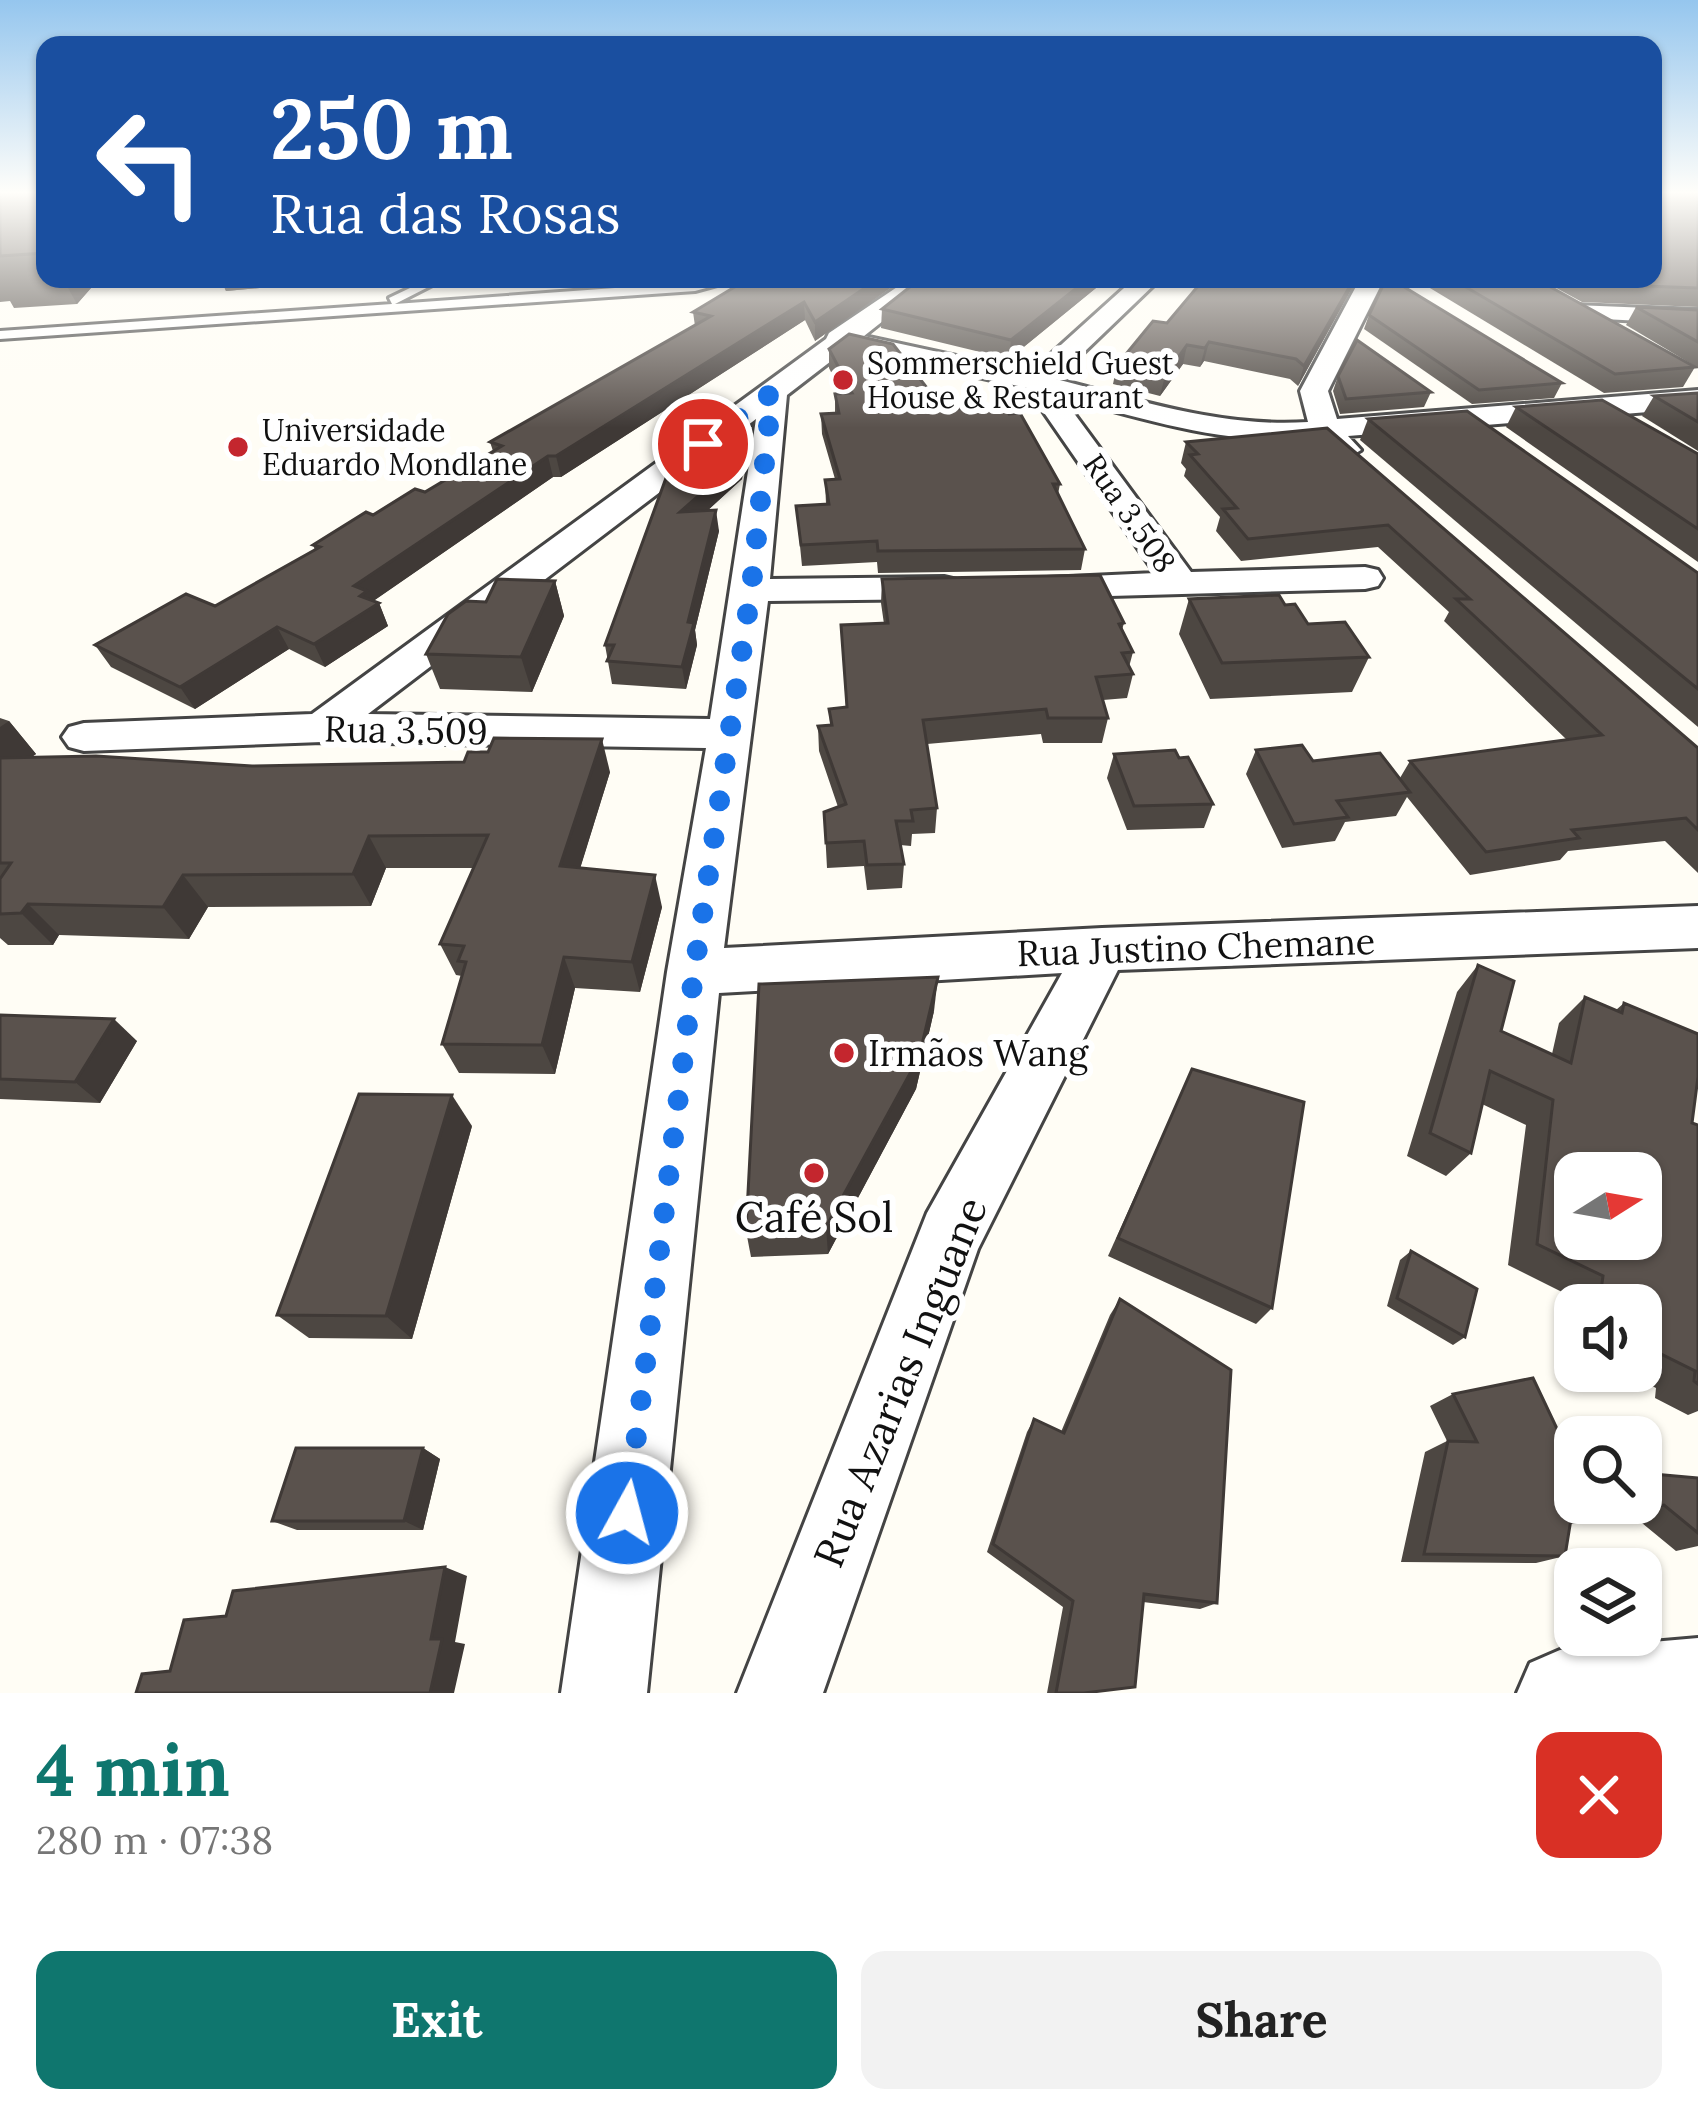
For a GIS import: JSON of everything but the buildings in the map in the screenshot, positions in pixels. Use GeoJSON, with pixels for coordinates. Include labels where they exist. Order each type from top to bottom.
{"type":"FeatureCollection","features":[{"type":"Feature","properties":{"kind":"street"},"geometry":{"type":"LineString","coordinates":[[322,728],[911,288]]}},
{"type":"Feature","properties":{"kind":"street"},"geometry":{"type":"LineString","coordinates":[[1037,382],[1138,288]]}},
{"type":"Feature","properties":{"kind":"street"},"geometry":{"type":"LineString","coordinates":[[1367,288],[1314,391],[1326,432],[1379,478]]}},
{"type":"Feature","properties":{"kind":"street"},"geometry":{"type":"LineString","coordinates":[[1637,347],[1565,306],[1698,317]]}},
{"type":"Feature","properties":{"kind":"street"},"geometry":{"type":"LineString","coordinates":[[1343,331],[1379,356]]}},
{"type":"Feature","properties":{"kind":"street"},"geometry":{"type":"LineString","coordinates":[[838,338],[1181,420],[1264,434],[1698,399]]}},
{"type":"Feature","properties":{"kind":"street","name":"Rua 3.508"},"geometry":{"type":"LineString","coordinates":[[1037,382],[1182,585]]}},
{"type":"Feature","properties":{"kind":"street"},"geometry":{"type":"LineString","coordinates":[[1562,385],[1639,433]]}},
{"type":"Feature","properties":{"kind":"street"},"geometry":{"type":"LineString","coordinates":[[604,1693],[694,972],[751,590],[772,393]]}},
{"type":"Feature","properties":{"kind":"street"},"geometry":{"type":"LineString","coordinates":[[1433,394],[1507,447]]}},
{"type":"Feature","properties":{"kind":"street"},"geometry":{"type":"LineString","coordinates":[[751,590],[1365,578]]}},
{"type":"Feature","properties":{"kind":"street","name":"Rua 3.509"},"geometry":{"type":"LineString","coordinates":[[84,736],[322,728],[728,734]]}},
{"type":"Feature","properties":{"kind":"street","name":"Rua Justino Chemane"},"geometry":{"type":"LineString","coordinates":[[694,972],[1102,950],[1698,927]]}},
{"type":"Feature","properties":{"kind":"street","name":"Rua Azarias Inguane"},"geometry":{"type":"LineString","coordinates":[[780,1693],[950,1236],[1102,950]]}},
{"type":"Feature","properties":{"kind":"street"},"geometry":{"type":"LineString","coordinates":[[1560,1693],[1698,1680]]}},
{"type":"Feature","properties":{"kind":"lane"},"geometry":{"type":"LineString","coordinates":[[380,307],[419,288]]}},
{"type":"Feature","properties":{"kind":"lane"},"geometry":{"type":"LineString","coordinates":[[489,288],[519,299]]}},
{"type":"Feature","properties":{"kind":"lane"},"geometry":{"type":"LineString","coordinates":[[0,334],[668,288]]}},
{"type":"Feature","properties":{"kind":"lane"},"geometry":{"type":"LineString","coordinates":[[0,350],[58,330]]}},
{"type":"Feature","properties":{"kind":"place","name":"Sommerschield Guest House & Restaurant"},"geometry":{"type":"Point","coordinates":[843,380]}},
{"type":"Feature","properties":{"kind":"place","name":"Universidade Eduardo Mondlane"},"geometry":{"type":"Point","coordinates":[238,447]}},
{"type":"Feature","properties":{"kind":"place","name":"Irmãos Wang"},"geometry":{"type":"Point","coordinates":[844,1053]}},
{"type":"Feature","properties":{"kind":"place","name":"Café Sol"},"geometry":{"type":"Point","coordinates":[814,1173]}},
{"type":"Feature","properties":{"kind":"route"},"geometry":{"type":"LineString","coordinates":[[627,1513],[694,972],[751,590],[772,393],[703,444]]}}]}
